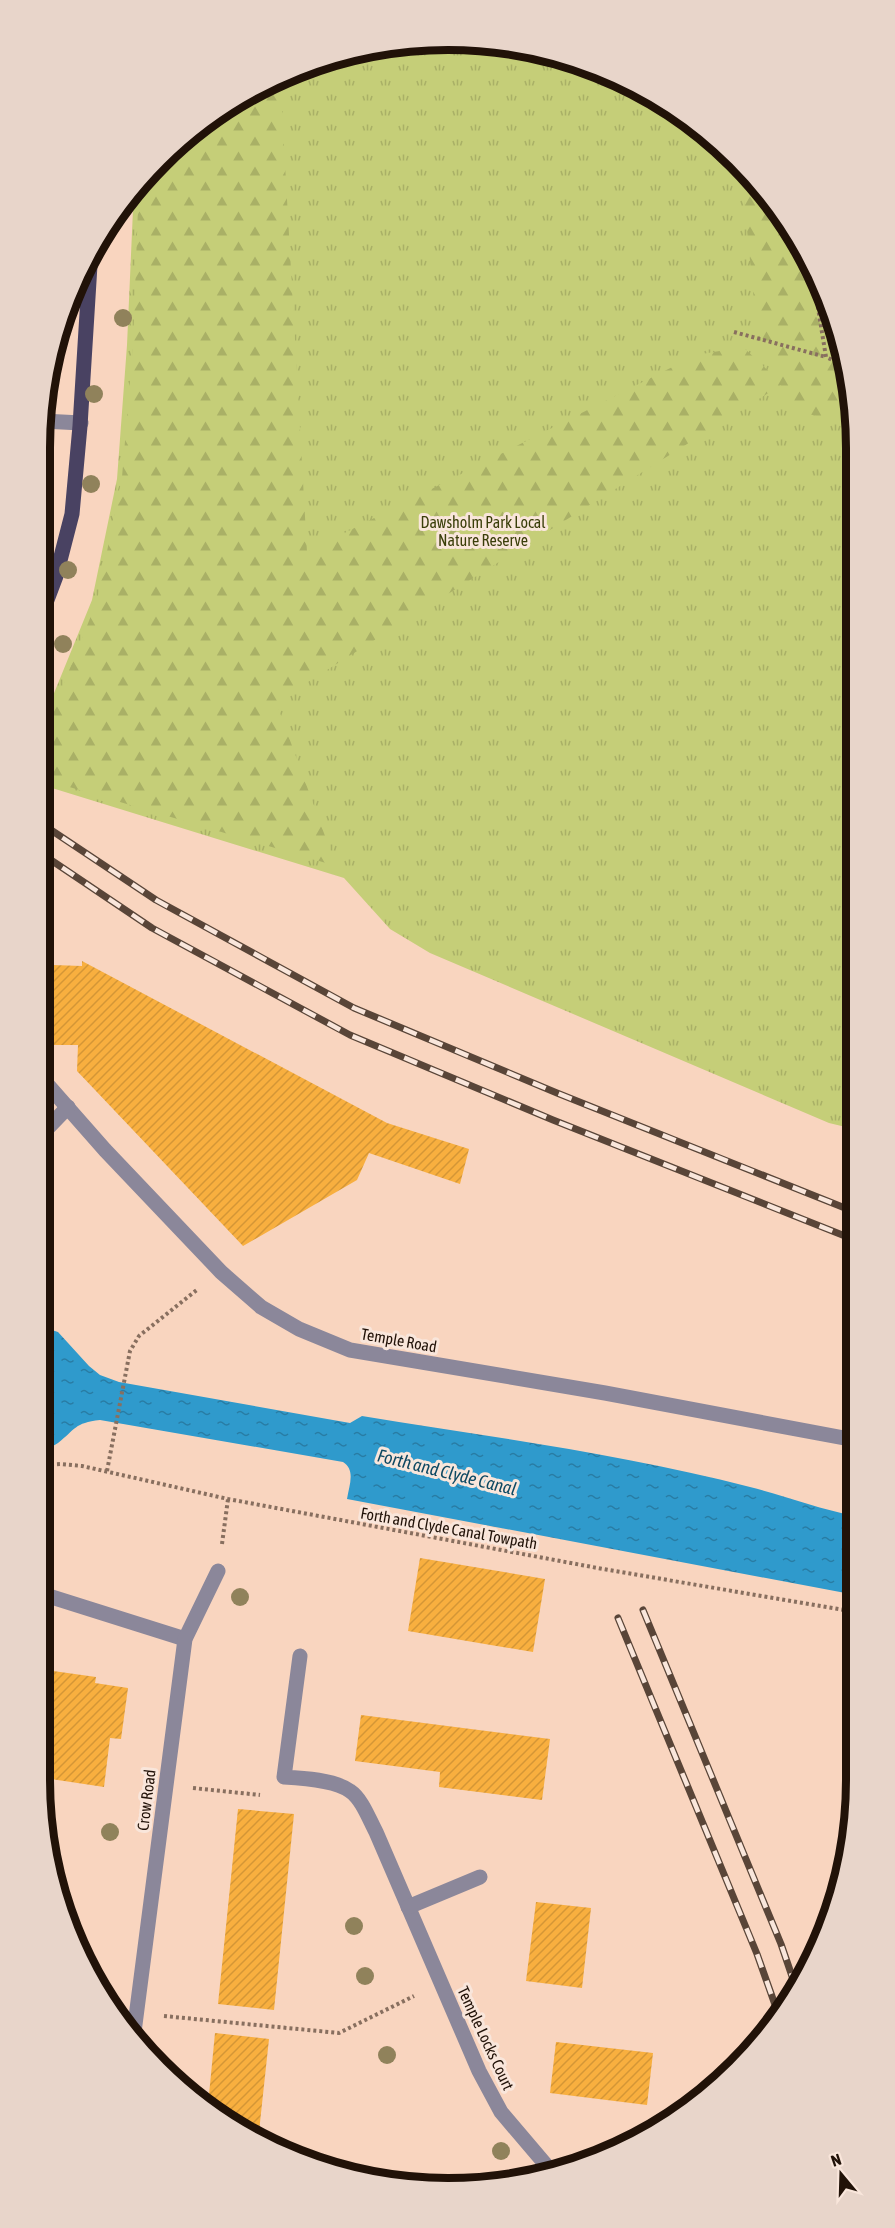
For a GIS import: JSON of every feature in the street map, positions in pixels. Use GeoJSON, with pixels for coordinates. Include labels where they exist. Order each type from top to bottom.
{"type":"FeatureCollection","features":[{"type":"Feature","properties":{"kind":"main road"},"geometry":{"type":"LineString","coordinates":[[50,592],[72,514],[81,423],[90,274]]}},
{"type":"Feature","properties":{"kind":"street"},"geometry":{"type":"LineString","coordinates":[[50,421],[81,423]]}},
{"type":"Feature","properties":{"kind":"street","name":"Temple Road"},"geometry":{"type":"LineString","coordinates":[[50,1087],[105,1150],[221,1272],[261,1307],[299,1329],[350,1350],[605,1393],[846,1438]]}},
{"type":"Feature","properties":{"kind":"street"},"geometry":{"type":"LineString","coordinates":[[50,1126],[68,1107]]}},
{"type":"Feature","properties":{"kind":"street","name":"Crow Road"},"geometry":{"type":"LineString","coordinates":[[135,2026],[185,1639],[218,1571]]}},
{"type":"Feature","properties":{"kind":"street"},"geometry":{"type":"LineString","coordinates":[[50,1596],[185,1639]]}},
{"type":"Feature","properties":{"kind":"street"},"geometry":{"type":"LineString","coordinates":[[284,1777],[300,1656]]}},
{"type":"Feature","properties":{"kind":"street","name":"Temple Locks Court"},"geometry":{"type":"LineString","coordinates":[[284,1777],[320,1780],[350,1791],[359,1802],[376,1832],[479,2071],[501,2112],[547,2166]]}},
{"type":"Feature","properties":{"kind":"street"},"geometry":{"type":"LineString","coordinates":[[408,1907],[480,1877]]}},
{"type":"Feature","properties":{"kind":"path"},"geometry":{"type":"LineString","coordinates":[[817,300],[826,357]]}},
{"type":"Feature","properties":{"kind":"path"},"geometry":{"type":"LineString","coordinates":[[734,332],[836,362]]}},
{"type":"Feature","properties":{"kind":"path"},"geometry":{"type":"LineString","coordinates":[[107,1471],[130,1351],[139,1336],[221,1272]]}},
{"type":"Feature","properties":{"kind":"path","name":"Forth and Clyde Canal Towpath"},"geometry":{"type":"LineString","coordinates":[[50,1464],[107,1471],[228,1499],[846,1610]]}},
{"type":"Feature","properties":{"kind":"path"},"geometry":{"type":"LineString","coordinates":[[218,1571],[228,1499]]}},
{"type":"Feature","properties":{"kind":"path"},"geometry":{"type":"LineString","coordinates":[[166,1785],[259,1796],[284,1777]]}},
{"type":"Feature","properties":{"kind":"path"},"geometry":{"type":"LineString","coordinates":[[136,2013],[339,2033],[441,1983]]}},
{"type":"Feature","properties":{"kind":"green space","name":"Dawsholm Park Local Nature Reserve"},"geometry":{"type":"Polygon","coordinates":[[[421,50],[474,50],[551,63],[600,80],[669,117],[710,148],[747,185],[778,226],[815,295],[832,344],[845,421],[846,1127],[829,1123],[430,953],[390,929],[344,878],[50,787],[50,703],[92,600],[117,479],[127,345],[133,203],[185,148],[226,117],[295,80],[344,63],[421,50]]]}},
{"type":"Feature","properties":{"kind":"green space"},"geometry":{"type":"Polygon","coordinates":[[[281,87],[307,552],[696,355],[743,347],[779,381],[756,322],[743,181],[778,226],[815,295],[832,344],[845,424],[794,410],[781,385],[276,702],[336,866],[50,781],[50,718],[97,601],[122,477],[133,345],[138,197],[166,166],[205,132],[249,103],[281,87]]]}},
{"type":"Feature","properties":{"kind":"water","name":"Forth and Clyde Canal"},"geometry":{"type":"Polygon","coordinates":[[[50,1329],[58,1332],[100,1375],[119,1382],[350,1423],[362,1416],[605,1456],[702,1475],[846,1514],[846,1593],[347,1499],[351,1474],[343,1462],[100,1420],[76,1427],[51,1446],[50,1329]]]}},
{"type":"Feature","properties":{"kind":"building"},"geometry":{"type":"Polygon","coordinates":[[[82,961],[387,1123],[469,1149],[460,1184],[369,1153],[357,1180],[243,1246],[77,1071],[78,1045],[54,1045],[53,965],[82,966],[82,961]]]}},
{"type":"Feature","properties":{"kind":"building"},"geometry":{"type":"Polygon","coordinates":[[[420,1558],[545,1579],[533,1652],[408,1631],[420,1558]]]}},
{"type":"Feature","properties":{"kind":"building"},"geometry":{"type":"Polygon","coordinates":[[[50,1671],[96,1677],[95,1683],[128,1688],[121,1739],[110,1738],[104,1787],[51,1779],[53,1763],[50,1763],[50,1671]]]}},
{"type":"Feature","properties":{"kind":"building"},"geometry":{"type":"Polygon","coordinates":[[[361,1715],[550,1739],[542,1800],[439,1787],[440,1772],[355,1761],[361,1715]]]}},
{"type":"Feature","properties":{"kind":"building"},"geometry":{"type":"Polygon","coordinates":[[[238,1809],[294,1814],[274,2010],[218,2004],[238,1809]]]}},
{"type":"Feature","properties":{"kind":"building"},"geometry":{"type":"Polygon","coordinates":[[[536,1902],[591,1908],[582,1988],[526,1981],[536,1902]]]}},
{"type":"Feature","properties":{"kind":"building"},"geometry":{"type":"Polygon","coordinates":[[[215,2033],[269,2039],[259,2131],[209,2099],[215,2033]]]}},
{"type":"Feature","properties":{"kind":"building"},"geometry":{"type":"Polygon","coordinates":[[[556,2042],[653,2053],[647,2105],[550,2093],[556,2042]]]}},
{"type":"Feature","properties":{"kind":"railway"},"geometry":{"type":"LineString","coordinates":[[50,829],[156,900],[354,1008],[557,1093],[846,1208]]}},
{"type":"Feature","properties":{"kind":"railway"},"geometry":{"type":"LineString","coordinates":[[50,859],[152,928],[350,1035],[553,1120],[846,1236]]}},
{"type":"Feature","properties":{"kind":"railway"},"geometry":{"type":"LineString","coordinates":[[643,1610],[781,1944],[793,1979]]}},
{"type":"Feature","properties":{"kind":"railway"},"geometry":{"type":"LineString","coordinates":[[618,1618],[757,1954],[775,2006]]}}]}
